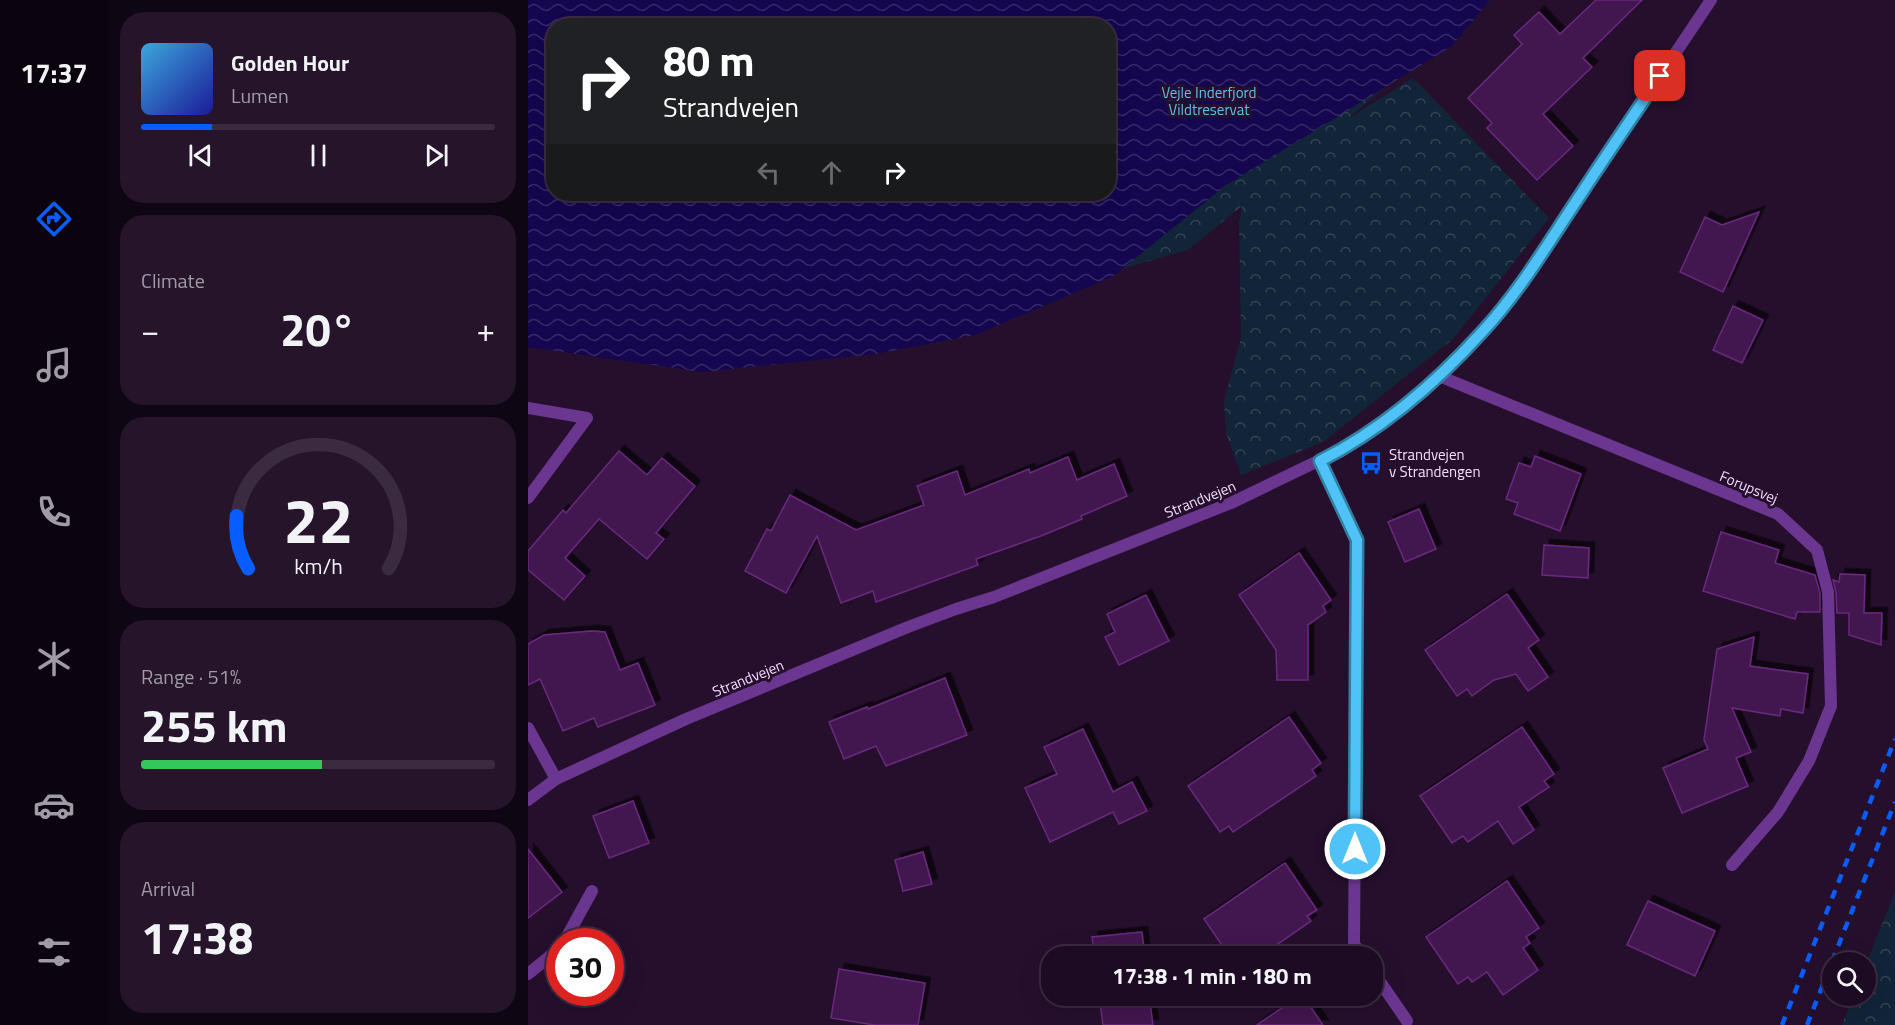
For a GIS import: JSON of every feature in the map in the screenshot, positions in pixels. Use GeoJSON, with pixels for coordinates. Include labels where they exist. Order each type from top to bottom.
{"type":"FeatureCollection","features":[{"type":"Feature","properties":{"kind":"street","name":"Strandvejen"},"geometry":{"type":"LineString","coordinates":[[528,800],[556,778],[686,719],[908,627],[994,597],[1231,503],[1345,448],[1382,423],[1439,376],[1484,331],[1520,285],[1711,0]]}},
{"type":"Feature","properties":{"kind":"street","name":"Forupsvej"},"geometry":{"type":"LineString","coordinates":[[1439,376],[1778,514],[1817,550],[1828,592],[1831,706],[1809,761],[1778,812],[1732,865]]}},
{"type":"Feature","properties":{"kind":"street"},"geometry":{"type":"LineString","coordinates":[[528,408],[587,418],[528,498]]}},
{"type":"Feature","properties":{"kind":"street"},"geometry":{"type":"LineString","coordinates":[[1320,461],[1357,540],[1355,946]]}},
{"type":"Feature","properties":{"kind":"street"},"geometry":{"type":"LineString","coordinates":[[528,729],[556,778]]}},
{"type":"Feature","properties":{"kind":"street"},"geometry":{"type":"LineString","coordinates":[[572,928],[592,891]]}},
{"type":"Feature","properties":{"kind":"street"},"geometry":{"type":"LineString","coordinates":[[528,974],[546,959]]}},
{"type":"Feature","properties":{"kind":"street"},"geometry":{"type":"LineString","coordinates":[[1383,986],[1407,1021]]}},
{"type":"Feature","properties":{"kind":"green space","name":"Vejle Inderfjord Vildtreservat"},"geometry":{"type":"Polygon","coordinates":[[[528,0],[1491,0],[1346,120],[1413,78],[1549,218],[1453,339],[1323,442],[1241,475],[1226,433],[1224,401],[1241,338],[1239,223],[1242,206],[1188,250],[793,362],[528,328],[528,0]]]}},
{"type":"Feature","properties":{"kind":"green space"},"geometry":{"type":"Polygon","coordinates":[[[1895,892],[1895,1025],[1842,1025],[1849,1006],[1876,1006],[1876,952],[1871,952],[1895,892]]]}},
{"type":"Feature","properties":{"kind":"water","name":"Vejle Inderfjord Vildtreservat"},"geometry":{"type":"Polygon","coordinates":[[[528,0],[1490,0],[1452,46],[1225,186],[1112,277],[975,335],[875,354],[702,372],[528,347],[528,0]]]}},
{"type":"Feature","properties":{"kind":"building"},"geometry":{"type":"Polygon","coordinates":[[[1596,0],[1642,0],[1583,58],[1592,67],[1543,114],[1573,146],[1537,180],[1487,128],[1492,123],[1468,98],[1522,44],[1514,35],[1539,12],[1560,34],[1596,0]]]}},
{"type":"Feature","properties":{"kind":"building"},"geometry":{"type":"Polygon","coordinates":[[[1759,212],[1723,292],[1680,272],[1705,217],[1722,225],[1759,212]]]}},
{"type":"Feature","properties":{"kind":"building"},"geometry":{"type":"Polygon","coordinates":[[[1733,306],[1763,320],[1742,363],[1713,350],[1733,306]]]}},
{"type":"Feature","properties":{"kind":"building"},"geometry":{"type":"Polygon","coordinates":[[[619,451],[647,475],[662,458],[695,486],[656,533],[664,539],[647,559],[599,519],[565,558],[585,576],[564,600],[528,570],[528,551],[563,510],[566,513],[619,451]]]}},
{"type":"Feature","properties":{"kind":"building"},"geometry":{"type":"Polygon","coordinates":[[[1535,456],[1581,474],[1560,531],[1514,514],[1518,503],[1506,499],[1519,463],[1531,467],[1535,456]]]}},
{"type":"Feature","properties":{"kind":"building"},"geometry":{"type":"Polygon","coordinates":[[[1068,457],[1077,480],[1114,464],[1127,496],[1081,516],[1082,519],[976,559],[978,565],[876,602],[873,591],[841,603],[817,536],[786,593],[745,571],[767,529],[771,531],[790,495],[856,530],[924,505],[917,486],[957,471],[965,495],[1029,469],[1030,473],[1068,457]]]}},
{"type":"Feature","properties":{"kind":"building"},"geometry":{"type":"Polygon","coordinates":[[[1419,509],[1436,549],[1405,562],[1388,522],[1419,509]]]}},
{"type":"Feature","properties":{"kind":"building"},"geometry":{"type":"Polygon","coordinates":[[[1721,532],[1779,550],[1775,563],[1815,575],[1820,593],[1820,612],[1797,612],[1795,619],[1703,591],[1721,532]]]}},
{"type":"Feature","properties":{"kind":"building"},"geometry":{"type":"Polygon","coordinates":[[[1544,545],[1589,548],[1588,578],[1542,575],[1544,545]]]}},
{"type":"Feature","properties":{"kind":"building"},"geometry":{"type":"Polygon","coordinates":[[[1299,553],[1331,600],[1323,606],[1326,612],[1308,625],[1308,680],[1277,680],[1276,650],[1239,595],[1299,553]]]}},
{"type":"Feature","properties":{"kind":"building"},"geometry":{"type":"Polygon","coordinates":[[[1840,574],[1865,575],[1864,613],[1882,613],[1881,645],[1849,635],[1849,613],[1837,613],[1833,580],[1839,582],[1840,574]]]}},
{"type":"Feature","properties":{"kind":"building"},"geometry":{"type":"Polygon","coordinates":[[[1507,594],[1539,640],[1528,648],[1548,677],[1528,691],[1516,674],[1494,680],[1472,696],[1467,689],[1457,696],[1425,650],[1507,594]]]}},
{"type":"Feature","properties":{"kind":"building"},"geometry":{"type":"Polygon","coordinates":[[[1146,595],[1169,641],[1119,665],[1105,637],[1115,632],[1107,614],[1146,595]]]}},
{"type":"Feature","properties":{"kind":"building"},"geometry":{"type":"Polygon","coordinates":[[[605,632],[620,670],[638,663],[655,705],[598,727],[594,718],[563,731],[540,679],[528,685],[528,644],[544,635],[605,632]]]}},
{"type":"Feature","properties":{"kind":"building"},"geometry":{"type":"Polygon","coordinates":[[[1754,637],[1750,666],[1808,674],[1803,713],[1781,709],[1780,716],[1732,708],[1751,752],[1736,758],[1748,786],[1682,813],[1663,768],[1708,749],[1704,740],[1717,649],[1754,637]]]}},
{"type":"Feature","properties":{"kind":"building"},"geometry":{"type":"Polygon","coordinates":[[[945,678],[967,735],[886,766],[876,746],[844,759],[829,722],[945,678]]]}},
{"type":"Feature","properties":{"kind":"building"},"geometry":{"type":"Polygon","coordinates":[[[1289,717],[1321,763],[1312,770],[1316,776],[1233,832],[1229,826],[1220,832],[1188,786],[1289,717]]]}},
{"type":"Feature","properties":{"kind":"building"},"geometry":{"type":"Polygon","coordinates":[[[1522,727],[1554,774],[1544,781],[1549,787],[1519,807],[1534,830],[1513,844],[1498,821],[1468,842],[1463,836],[1452,843],[1420,796],[1522,727]]]}},
{"type":"Feature","properties":{"kind":"building"},"geometry":{"type":"Polygon","coordinates":[[[1083,729],[1113,792],[1132,782],[1147,811],[1119,824],[1113,812],[1050,842],[1025,788],[1057,774],[1044,747],[1083,729]]]}},
{"type":"Feature","properties":{"kind":"building"},"geometry":{"type":"Polygon","coordinates":[[[633,801],[649,843],[609,858],[593,816],[633,801]]]}},
{"type":"Feature","properties":{"kind":"building"},"geometry":{"type":"Polygon","coordinates":[[[528,849],[562,892],[528,918],[528,849]]]}},
{"type":"Feature","properties":{"kind":"building"},"geometry":{"type":"Polygon","coordinates":[[[923,852],[932,884],[903,891],[895,860],[923,852]]]}},
{"type":"Feature","properties":{"kind":"building"},"geometry":{"type":"Polygon","coordinates":[[[1285,863],[1317,910],[1307,916],[1311,921],[1275,946],[1222,946],[1204,919],[1285,863]]]}},
{"type":"Feature","properties":{"kind":"building"},"geometry":{"type":"Polygon","coordinates":[[[1507,881],[1539,928],[1526,937],[1530,943],[1523,948],[1538,970],[1503,995],[1487,972],[1472,982],[1468,977],[1458,984],[1426,937],[1507,881]]]}},
{"type":"Feature","properties":{"kind":"building"},"geometry":{"type":"Polygon","coordinates":[[[1648,901],[1715,931],[1695,976],[1627,945],[1648,901]]]}},
{"type":"Feature","properties":{"kind":"building"},"geometry":{"type":"Polygon","coordinates":[[[1142,932],[1144,946],[1093,946],[1092,937],[1142,932]]]}},
{"type":"Feature","properties":{"kind":"building"},"geometry":{"type":"Polygon","coordinates":[[[839,969],[925,983],[918,1025],[874,1025],[831,1018],[839,969]]]}},
{"type":"Feature","properties":{"kind":"building"},"geometry":{"type":"Polygon","coordinates":[[[1100,1006],[1150,1006],[1153,1025],[1103,1025],[1100,1006]]]}},
{"type":"Feature","properties":{"kind":"building"},"geometry":{"type":"Polygon","coordinates":[[[1285,1006],[1310,1006],[1323,1025],[1257,1025],[1285,1006]]]}},
{"type":"Feature","properties":{"kind":"railway"},"geometry":{"type":"LineString","coordinates":[[1782,1025],[1895,739]]}},
{"type":"Feature","properties":{"kind":"railway"},"geometry":{"type":"LineString","coordinates":[[1807,1025],[1895,802]]}},
{"type":"Feature","properties":{"kind":"place","name":"Strandvejen v Strandengen"},"geometry":{"type":"Point","coordinates":[1371,463]}},
{"type":"Feature","properties":{"kind":"route"},"geometry":{"type":"LineString","coordinates":[[1355,849],[1357,540],[1320,461],[1345,448],[1382,423],[1439,376],[1484,331],[1520,285],[1660,76]]}}]}
